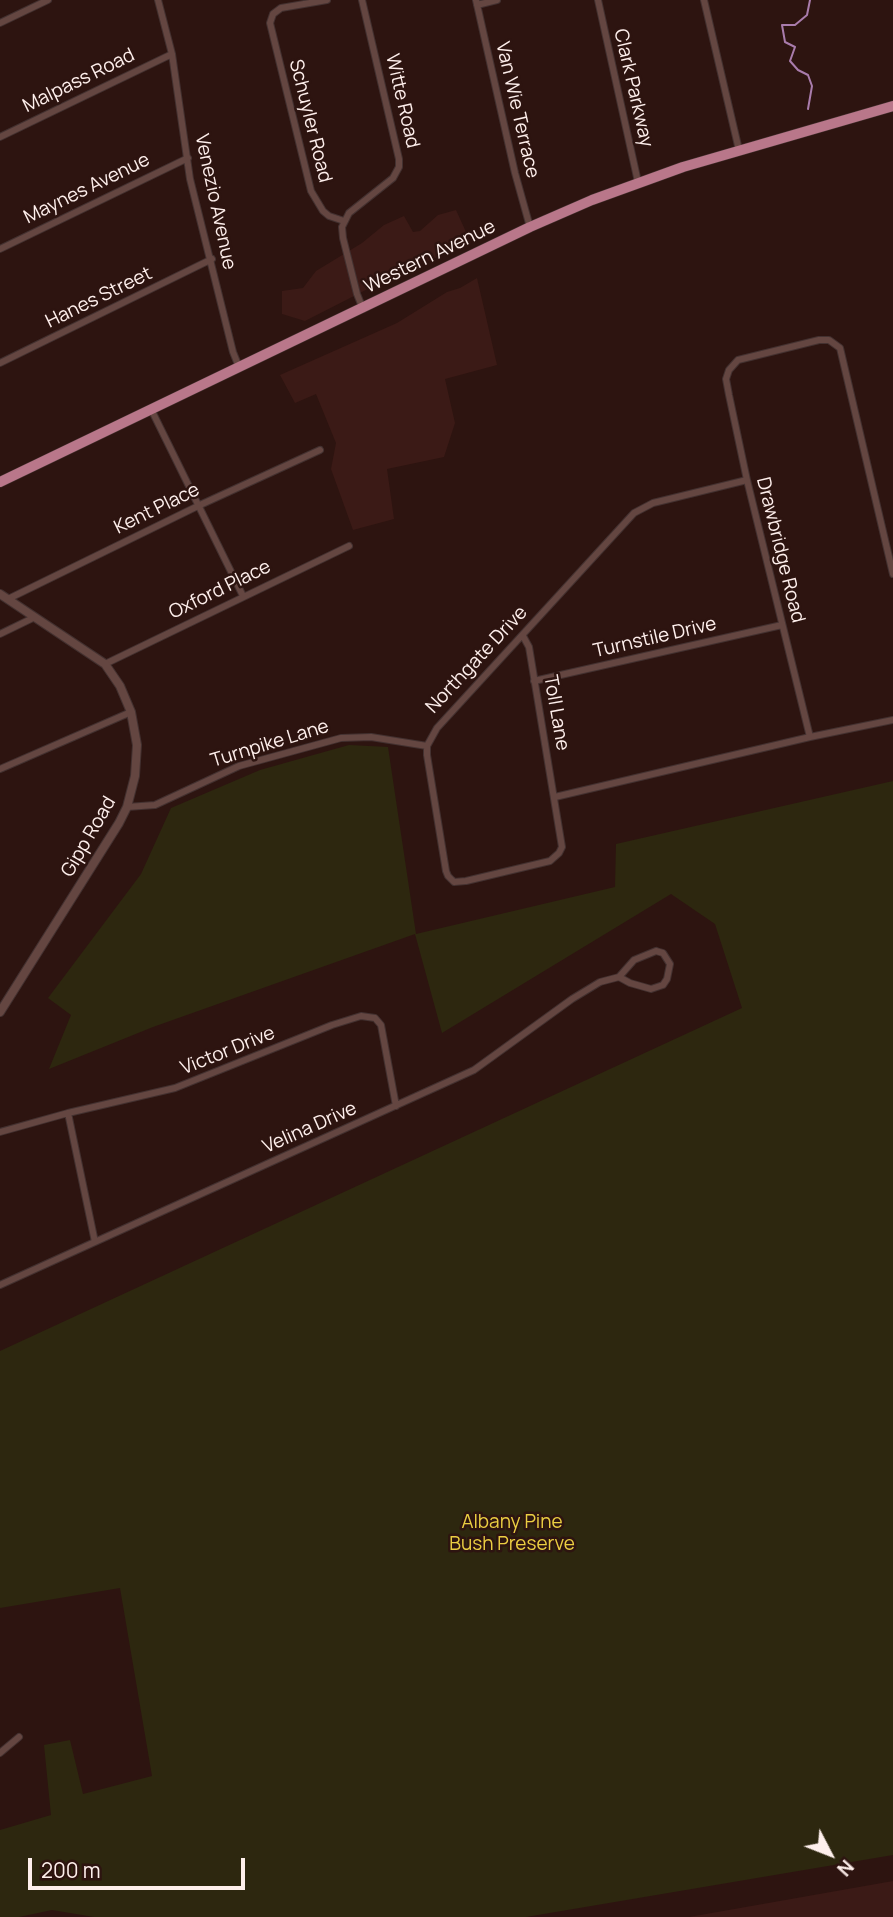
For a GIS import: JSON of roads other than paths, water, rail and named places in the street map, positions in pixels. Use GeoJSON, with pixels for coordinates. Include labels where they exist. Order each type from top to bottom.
{"type":"FeatureCollection","features":[{"type":"Feature","properties":{"kind":"main road","name":"Western Avenue"},"geometry":{"type":"LineString","coordinates":[[0,482],[530,227],[638,182],[893,106]]}},
{"type":"Feature","properties":{"kind":"street"},"geometry":{"type":"LineString","coordinates":[[0,23],[48,0]]}},
{"type":"Feature","properties":{"kind":"street","name":"Venezio Avenue"},"geometry":{"type":"LineString","coordinates":[[158,0],[173,54],[190,179],[239,367]]}},
{"type":"Feature","properties":{"kind":"street","name":"Schuyler Road"},"geometry":{"type":"LineString","coordinates":[[327,0],[281,8],[273,14],[270,23],[311,191],[323,211],[344,221]]}},
{"type":"Feature","properties":{"kind":"street","name":"Witte Road"},"geometry":{"type":"LineString","coordinates":[[344,221],[393,178],[399,167],[362,0]]}},
{"type":"Feature","properties":{"kind":"street"},"geometry":{"type":"LineString","coordinates":[[476,2],[496,0]]}},
{"type":"Feature","properties":{"kind":"street","name":"Clark Parkway"},"geometry":{"type":"LineString","coordinates":[[598,0],[638,182]]}},
{"type":"Feature","properties":{"kind":"street"},"geometry":{"type":"LineString","coordinates":[[704,0],[739,150]]}},
{"type":"Feature","properties":{"kind":"street","name":"Van Wie Terrace"},"geometry":{"type":"LineString","coordinates":[[476,2],[530,227]]}},
{"type":"Feature","properties":{"kind":"street","name":"Malpass Road"},"geometry":{"type":"LineString","coordinates":[[0,137],[173,54]]}},
{"type":"Feature","properties":{"kind":"street","name":"Maynes Avenue"},"geometry":{"type":"LineString","coordinates":[[0,249],[188,158]]}},
{"type":"Feature","properties":{"kind":"street"},"geometry":{"type":"LineString","coordinates":[[344,221],[342,238],[363,309]]}},
{"type":"Feature","properties":{"kind":"street","name":"Hanes Street"},"geometry":{"type":"LineString","coordinates":[[0,363],[212,259]]}},
{"type":"Feature","properties":{"kind":"street","name":"Drawbridge Road"},"geometry":{"type":"LineString","coordinates":[[810,737],[729,395],[726,379],[729,370],[738,360],[819,340],[829,340],[836,344],[842,352],[890,548]]}},
{"type":"Feature","properties":{"kind":"street"},"geometry":{"type":"LineString","coordinates":[[151,410],[243,596]]}},
{"type":"Feature","properties":{"kind":"street","name":"Kent Place"},"geometry":{"type":"LineString","coordinates":[[4,596],[320,450]]}},
{"type":"Feature","properties":{"kind":"street","name":"Northgate Drive"},"geometry":{"type":"LineString","coordinates":[[427,746],[436,728],[634,513],[653,503],[747,480]]}},
{"type":"Feature","properties":{"kind":"street","name":"Oxford Place"},"geometry":{"type":"LineString","coordinates":[[105,664],[349,546]]}},
{"type":"Feature","properties":{"kind":"street"},"geometry":{"type":"LineString","coordinates":[[890,548],[893,574]]}},
{"type":"Feature","properties":{"kind":"street","name":"Gipp Road"},"geometry":{"type":"LineString","coordinates":[[0,1012],[127,807],[137,759],[136,734],[131,712],[120,686],[105,664],[4,596]]}},
{"type":"Feature","properties":{"kind":"street"},"geometry":{"type":"LineString","coordinates":[[0,634],[35,617]]}},
{"type":"Feature","properties":{"kind":"street","name":"Turnstile Drive"},"geometry":{"type":"LineString","coordinates":[[534,681],[782,625]]}},
{"type":"Feature","properties":{"kind":"street","name":"Toll Lane"},"geometry":{"type":"LineString","coordinates":[[523,636],[529,647],[555,797]]}},
{"type":"Feature","properties":{"kind":"street"},"geometry":{"type":"LineString","coordinates":[[0,769],[131,712]]}},
{"type":"Feature","properties":{"kind":"street"},"geometry":{"type":"LineString","coordinates":[[427,746],[446,871],[454,881],[466,881],[555,858],[563,842],[555,797],[893,720]]}},
{"type":"Feature","properties":{"kind":"street","name":"Turnpike Lane"},"geometry":{"type":"LineString","coordinates":[[127,807],[155,805],[239,766],[341,738],[371,737],[427,746]]}},
{"type":"Feature","properties":{"kind":"street","name":"Velina Drive"},"geometry":{"type":"LineString","coordinates":[[0,1285],[474,1070],[600,982],[620,977],[643,988],[657,989],[667,979],[670,964],[663,953],[650,952],[628,965],[620,977]]}},
{"type":"Feature","properties":{"kind":"street","name":"Victor Drive"},"geometry":{"type":"LineString","coordinates":[[0,1132],[175,1088],[332,1025],[366,1016],[375,1018],[381,1025],[396,1106]]}},
{"type":"Feature","properties":{"kind":"street"},"geometry":{"type":"LineString","coordinates":[[68,1113],[95,1242]]}},
{"type":"Feature","properties":{"kind":"street"},"geometry":{"type":"LineString","coordinates":[[0,1752],[19,1737]]}},
{"type":"Feature","properties":{"kind":"waterway"},"geometry":{"type":"LineString","coordinates":[[808,109],[812,86],[808,75],[798,70],[790,61],[795,47],[785,42],[782,25],[795,25],[807,15],[810,0]]}},
{"type":"Feature","properties":{"kind":"park label","name":"Albany Pine Bush Preserve"},"geometry":{"type":"Point","coordinates":[512,1534]}}]}
